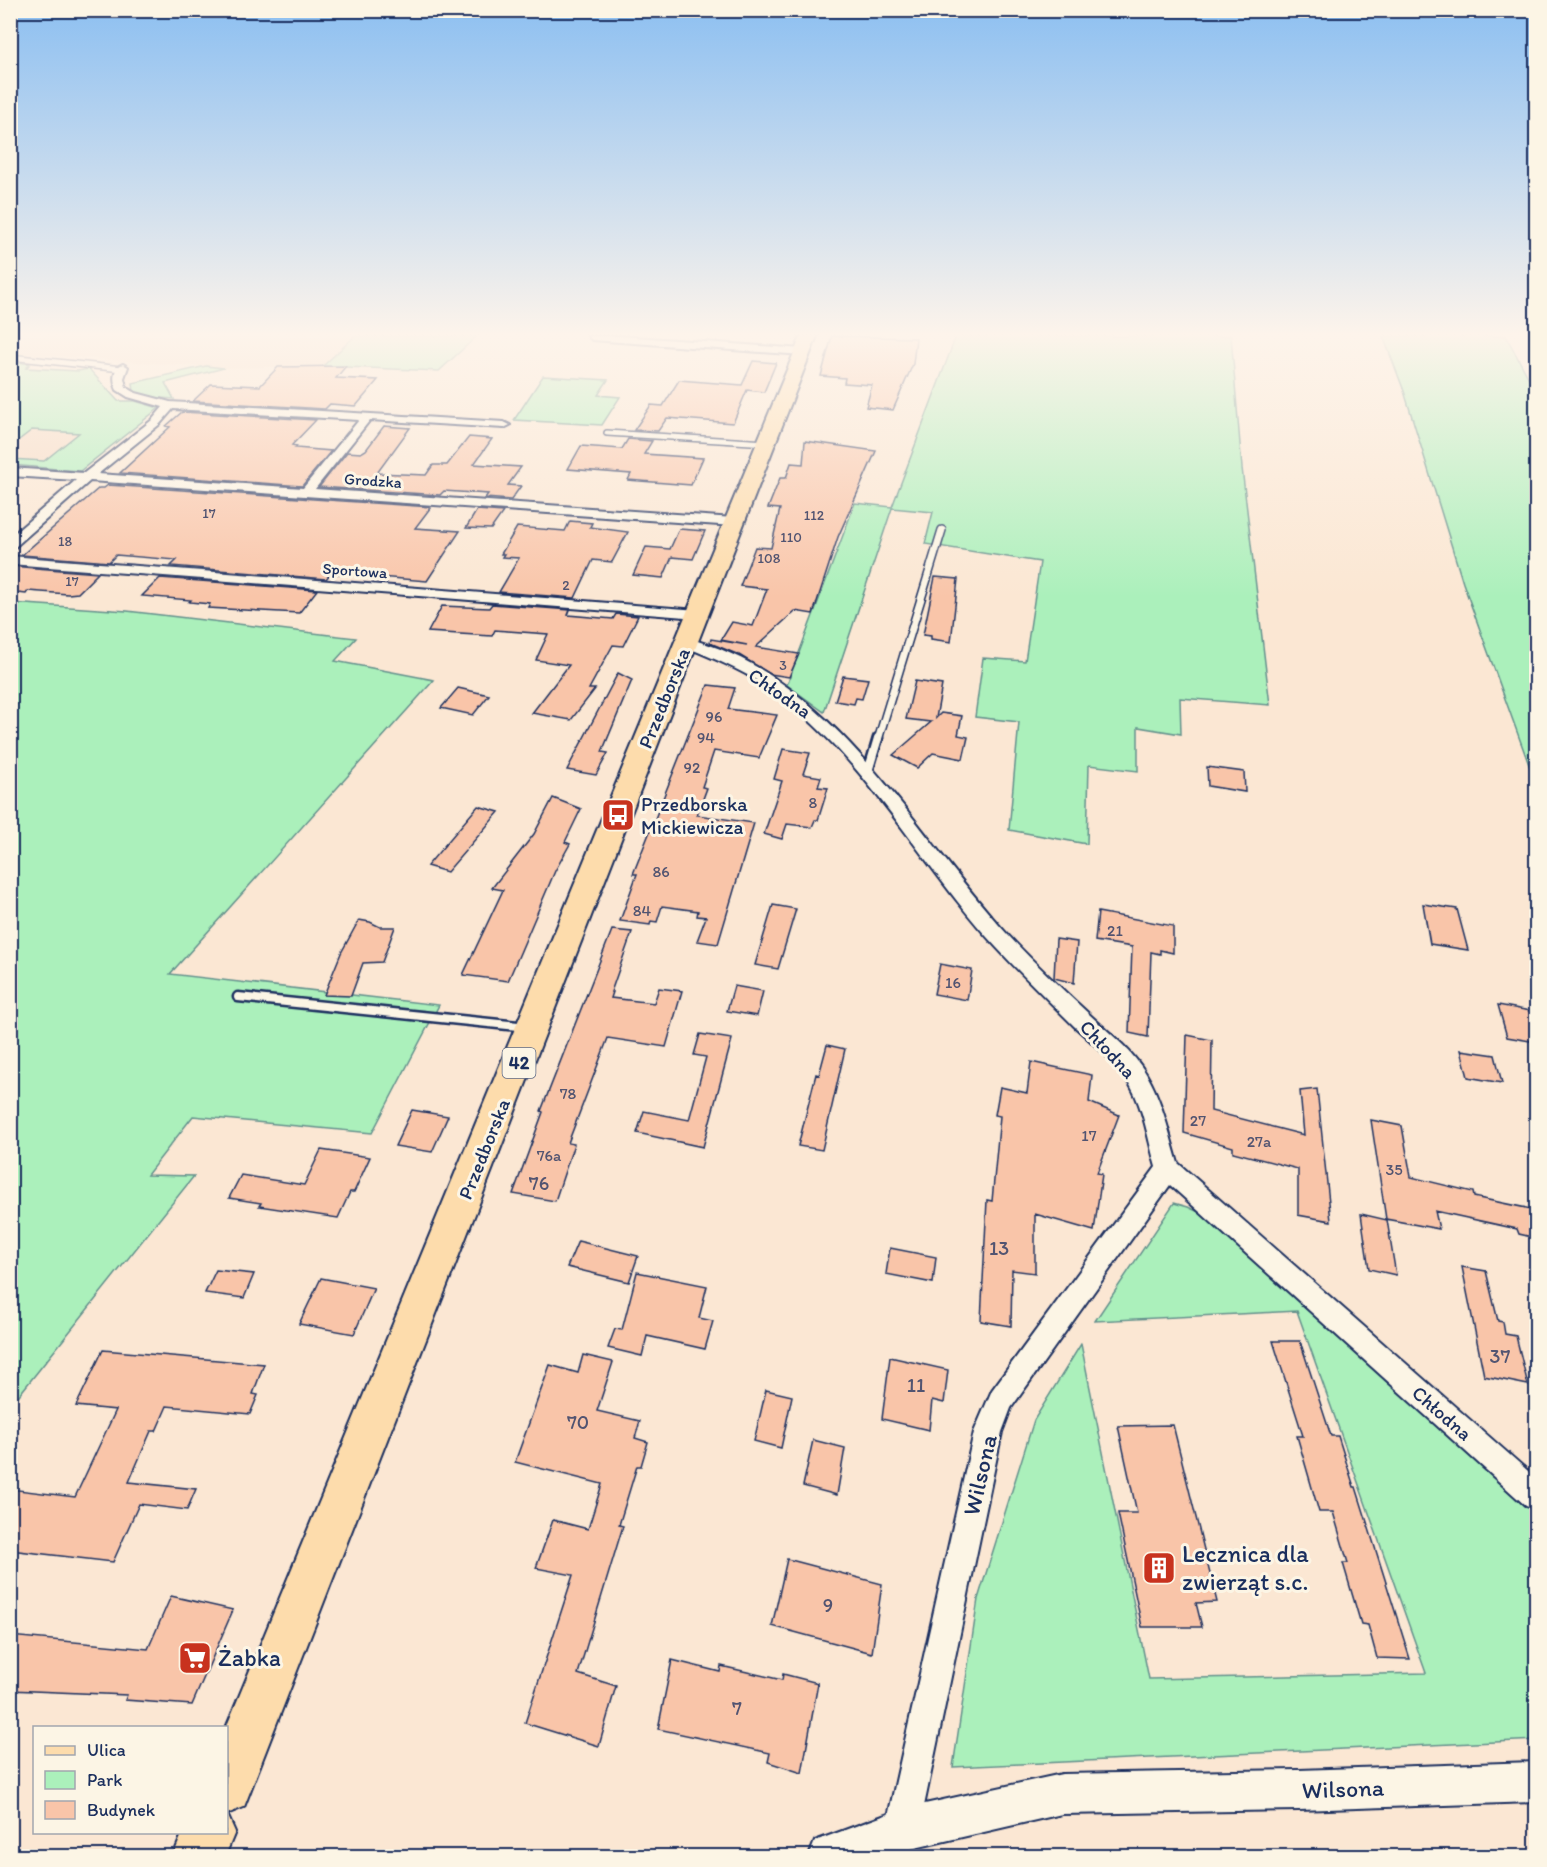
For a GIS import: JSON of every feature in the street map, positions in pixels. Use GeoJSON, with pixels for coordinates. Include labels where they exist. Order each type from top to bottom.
{"type":"FeatureCollection","features":[{"type":"Feature","properties":{"kind":"main road","name":"Przedborska"},"geometry":{"type":"LineString","coordinates":[[228,1784],[774,423]]}},
{"type":"Feature","properties":{"kind":"main road"},"geometry":{"type":"LineString","coordinates":[[199,1857],[209,1834]]}},
{"type":"Feature","properties":{"kind":"street"},"geometry":{"type":"LineString","coordinates":[[10,544],[87,477],[155,423]]}},
{"type":"Feature","properties":{"kind":"street"},"geometry":{"type":"LineString","coordinates":[[307,492],[362,423]]}},
{"type":"Feature","properties":{"kind":"street"},"geometry":{"type":"LineString","coordinates":[[472,423],[504,425]]}},
{"type":"Feature","properties":{"kind":"street","name":"Grodzka"},"geometry":{"type":"LineString","coordinates":[[10,472],[734,522]]}},
{"type":"Feature","properties":{"kind":"street","name":"Sportowa"},"geometry":{"type":"LineString","coordinates":[[10,560],[692,628]]}},
{"type":"Feature","properties":{"kind":"street","name":"Chłodna"},"geometry":{"type":"LineString","coordinates":[[692,628],[707,648],[756,674],[793,699],[829,729],[999,938],[1130,1068],[1146,1096],[1168,1170],[1536,1496]]}},
{"type":"Feature","properties":{"kind":"street","name":"Wilsona"},"geometry":{"type":"LineString","coordinates":[[902,1830],[988,1432],[1001,1399],[1168,1170]]}},
{"type":"Feature","properties":{"kind":"street","name":"Wilsona"},"geometry":{"type":"LineString","coordinates":[[830,1857],[902,1830],[1062,1794],[1287,1791],[1536,1782]]}},
{"type":"Feature","properties":{"kind":"lane"},"geometry":{"type":"LineString","coordinates":[[607,433],[766,443]]}},
{"type":"Feature","properties":{"kind":"lane"},"geometry":{"type":"LineString","coordinates":[[867,775],[942,530]]}},
{"type":"Feature","properties":{"kind":"lane"},"geometry":{"type":"LineString","coordinates":[[238,997],[533,1027]]}},
{"type":"Feature","properties":{"kind":"shaded area"},"geometry":{"type":"Polygon","coordinates":[[[31,430],[80,433],[44,461],[11,459],[10,446],[31,430]]]}},
{"type":"Feature","properties":{"kind":"green space"},"geometry":{"type":"Polygon","coordinates":[[[11,423],[140,423],[80,471],[11,465],[11,459],[44,461],[79,433],[32,430],[11,446],[11,423]]]}},
{"type":"Feature","properties":{"kind":"green space"},"geometry":{"type":"Polygon","coordinates":[[[569,423],[603,423],[602,425],[569,423]]]}},
{"type":"Feature","properties":{"kind":"green space"},"geometry":{"type":"Polygon","coordinates":[[[923,423],[1238,423],[1270,705],[1180,698],[1181,734],[1138,727],[1138,771],[1089,765],[1087,844],[1009,830],[1019,722],[975,717],[983,658],[1025,661],[1040,562],[925,544],[933,512],[892,508],[824,712],[787,685],[855,503],[892,507],[923,423]]]}},
{"type":"Feature","properties":{"kind":"green space"},"geometry":{"type":"Polygon","coordinates":[[[1414,423],[1536,423],[1536,784],[1463,583],[1414,423]]]}},
{"type":"Feature","properties":{"kind":"green space"},"geometry":{"type":"Polygon","coordinates":[[[11,603],[127,611],[356,638],[335,661],[434,680],[170,974],[439,1005],[372,1133],[193,1116],[147,1175],[194,1176],[11,1405],[11,603]]]}},
{"type":"Feature","properties":{"kind":"green space"},"geometry":{"type":"Polygon","coordinates":[[[1174,1203],[1205,1215],[1536,1514],[1536,1740],[953,1767],[978,1599],[1034,1420],[1081,1344],[1149,1679],[1426,1673],[1297,1311],[1095,1321],[1174,1203]]]}},
{"type":"Feature","properties":{"kind":"building"},"geometry":{"type":"Polygon","coordinates":[[[169,423],[313,423],[292,445],[297,446],[295,448],[331,451],[302,486],[120,473],[170,427],[166,426],[169,423]]]}},
{"type":"Feature","properties":{"kind":"building"},"geometry":{"type":"Polygon","coordinates":[[[639,423],[663,423],[658,431],[634,430],[639,423]]]}},
{"type":"Feature","properties":{"kind":"building"},"geometry":{"type":"Polygon","coordinates":[[[384,426],[410,428],[377,473],[426,475],[433,465],[447,465],[469,437],[492,439],[474,464],[521,467],[508,485],[521,486],[511,500],[485,498],[488,494],[444,491],[440,495],[319,487],[347,452],[361,453],[366,450],[384,426]]]}},
{"type":"Feature","properties":{"kind":"building"},"geometry":{"type":"Polygon","coordinates":[[[628,439],[652,441],[644,454],[703,458],[691,485],[628,480],[631,474],[568,469],[581,446],[622,449],[628,439]]]}},
{"type":"Feature","properties":{"kind":"building"},"geometry":{"type":"Polygon","coordinates":[[[805,441],[876,451],[838,537],[813,614],[795,611],[756,647],[799,654],[789,677],[770,674],[739,655],[710,643],[711,639],[747,645],[721,640],[732,622],[753,626],[767,589],[740,586],[755,547],[771,548],[780,509],[768,508],[780,478],[786,478],[791,463],[803,464],[805,441]]]}},
{"type":"Feature","properties":{"kind":"building"},"geometry":{"type":"Polygon","coordinates":[[[108,485],[431,507],[415,528],[460,531],[427,581],[331,573],[326,579],[171,566],[177,560],[116,555],[109,562],[22,555],[99,488],[108,485]]]}},
{"type":"Feature","properties":{"kind":"building"},"geometry":{"type":"Polygon","coordinates":[[[477,510],[503,512],[491,529],[466,528],[477,510]]]}},
{"type":"Feature","properties":{"kind":"building"},"geometry":{"type":"Polygon","coordinates":[[[570,521],[592,523],[590,527],[628,532],[612,562],[593,560],[575,598],[499,592],[519,558],[502,557],[504,554],[501,554],[517,527],[565,531],[570,521]]]}},
{"type":"Feature","properties":{"kind":"building"},"geometry":{"type":"Polygon","coordinates":[[[679,529],[705,531],[693,559],[672,557],[663,578],[633,575],[646,547],[670,549],[679,529]]]}},
{"type":"Feature","properties":{"kind":"building"},"geometry":{"type":"Polygon","coordinates":[[[10,566],[98,573],[78,593],[28,591],[26,594],[10,592],[10,566]]]}},
{"type":"Feature","properties":{"kind":"building"},"geometry":{"type":"Polygon","coordinates":[[[935,577],[958,579],[951,642],[931,639],[931,636],[923,635],[935,577]]]}},
{"type":"Feature","properties":{"kind":"building"},"geometry":{"type":"Polygon","coordinates":[[[160,578],[317,590],[299,613],[208,608],[210,604],[189,602],[191,600],[142,596],[160,578]]]}},
{"type":"Feature","properties":{"kind":"building"},"geometry":{"type":"Polygon","coordinates":[[[492,604],[570,610],[568,615],[613,619],[616,614],[638,616],[623,646],[613,645],[589,689],[595,689],[571,720],[532,713],[569,665],[536,660],[548,634],[495,630],[492,636],[428,632],[442,606],[489,608],[492,604]]]}},
{"type":"Feature","properties":{"kind":"building"},"geometry":{"type":"Polygon","coordinates":[[[618,673],[632,680],[602,752],[608,753],[596,775],[567,770],[618,673]]]}},
{"type":"Feature","properties":{"kind":"building"},"geometry":{"type":"Polygon","coordinates":[[[843,676],[868,679],[862,699],[856,698],[854,704],[835,701],[843,676]]]}},
{"type":"Feature","properties":{"kind":"building"},"geometry":{"type":"Polygon","coordinates":[[[915,681],[942,685],[936,718],[941,713],[962,716],[958,735],[968,737],[963,759],[933,753],[917,768],[893,755],[931,722],[906,719],[915,681]]]}},
{"type":"Feature","properties":{"kind":"building"},"geometry":{"type":"Polygon","coordinates":[[[708,685],[735,688],[728,709],[777,715],[759,758],[714,751],[702,787],[707,788],[697,815],[754,823],[718,944],[697,941],[706,917],[697,916],[698,911],[662,906],[657,922],[651,921],[650,925],[620,921],[637,874],[633,874],[708,685]]]}},
{"type":"Feature","properties":{"kind":"building"},"geometry":{"type":"Polygon","coordinates":[[[458,688],[489,695],[473,715],[441,708],[458,688]]]}},
{"type":"Feature","properties":{"kind":"building"},"geometry":{"type":"Polygon","coordinates":[[[783,749],[810,753],[803,774],[821,777],[818,787],[828,788],[818,820],[815,820],[812,827],[787,824],[782,839],[764,834],[782,781],[774,779],[783,749]]]}},
{"type":"Feature","properties":{"kind":"building"},"geometry":{"type":"Polygon","coordinates":[[[1207,767],[1244,772],[1245,792],[1208,786],[1207,767]]]}},
{"type":"Feature","properties":{"kind":"building"},"geometry":{"type":"Polygon","coordinates":[[[553,798],[581,809],[565,842],[570,844],[555,871],[508,981],[463,975],[503,890],[492,888],[534,834],[553,798]]]}},
{"type":"Feature","properties":{"kind":"building"},"geometry":{"type":"Polygon","coordinates":[[[478,806],[499,812],[447,872],[427,866],[478,806]]]}},
{"type":"Feature","properties":{"kind":"building"},"geometry":{"type":"Polygon","coordinates":[[[1423,904],[1457,909],[1468,950],[1430,944],[1423,904]]]}},
{"type":"Feature","properties":{"kind":"building"},"geometry":{"type":"Polygon","coordinates":[[[773,905],[796,909],[778,969],[755,965],[773,905]]]}},
{"type":"Feature","properties":{"kind":"building"},"geometry":{"type":"Polygon","coordinates":[[[1098,912],[1173,926],[1173,953],[1160,950],[1160,954],[1151,952],[1148,1037],[1129,1033],[1132,947],[1095,941],[1098,912]]]}},
{"type":"Feature","properties":{"kind":"building"},"geometry":{"type":"Polygon","coordinates":[[[359,920],[380,927],[395,927],[382,962],[363,963],[351,996],[324,995],[341,953],[359,920]]]}},
{"type":"Feature","properties":{"kind":"building"},"geometry":{"type":"Polygon","coordinates":[[[612,930],[632,932],[611,992],[613,992],[611,998],[654,1003],[659,988],[682,991],[666,1047],[608,1038],[568,1143],[574,1144],[555,1201],[513,1194],[543,1112],[541,1111],[612,930]]]}},
{"type":"Feature","properties":{"kind":"building"},"geometry":{"type":"Polygon","coordinates":[[[1056,939],[1077,942],[1074,983],[1054,978],[1056,939]]]}},
{"type":"Feature","properties":{"kind":"building"},"geometry":{"type":"Polygon","coordinates":[[[940,964],[972,970],[967,1000],[934,994],[940,964]]]}},
{"type":"Feature","properties":{"kind":"building"},"geometry":{"type":"Polygon","coordinates":[[[734,986],[763,991],[757,1016],[727,1011],[734,986]]]}},
{"type":"Feature","properties":{"kind":"building"},"geometry":{"type":"Polygon","coordinates":[[[1498,1005],[1536,1012],[1536,1042],[1507,1037],[1498,1005]]]}},
{"type":"Feature","properties":{"kind":"building"},"geometry":{"type":"Polygon","coordinates":[[[700,1034],[732,1039],[703,1147],[637,1133],[644,1111],[689,1120],[706,1057],[694,1055],[700,1034]]]}},
{"type":"Feature","properties":{"kind":"building"},"geometry":{"type":"Polygon","coordinates":[[[1187,1035],[1212,1040],[1211,1111],[1304,1135],[1300,1091],[1317,1089],[1331,1221],[1298,1215],[1298,1169],[1233,1152],[1233,1147],[1184,1133],[1187,1035]]]}},
{"type":"Feature","properties":{"kind":"building"},"geometry":{"type":"Polygon","coordinates":[[[827,1045],[845,1049],[822,1150],[798,1146],[816,1074],[819,1075],[827,1045]]]}},
{"type":"Feature","properties":{"kind":"building"},"geometry":{"type":"Polygon","coordinates":[[[1461,1050],[1495,1055],[1502,1083],[1468,1077],[1461,1050]]]}},
{"type":"Feature","properties":{"kind":"building"},"geometry":{"type":"Polygon","coordinates":[[[1031,1062],[1092,1075],[1089,1102],[1119,1115],[1097,1173],[1102,1174],[1094,1231],[1035,1214],[1035,1273],[1012,1270],[1011,1326],[981,1321],[987,1200],[992,1201],[1000,1116],[995,1115],[1000,1087],[1027,1093],[1031,1062]]]}},
{"type":"Feature","properties":{"kind":"building"},"geometry":{"type":"Polygon","coordinates":[[[412,1110],[448,1116],[432,1152],[395,1146],[412,1110]]]}},
{"type":"Feature","properties":{"kind":"building"},"geometry":{"type":"Polygon","coordinates":[[[1371,1120],[1402,1126],[1411,1177],[1473,1192],[1474,1197],[1536,1210],[1536,1238],[1519,1234],[1517,1229],[1435,1211],[1439,1229],[1386,1219],[1371,1120]]]}},
{"type":"Feature","properties":{"kind":"building"},"geometry":{"type":"Polygon","coordinates":[[[321,1150],[370,1157],[354,1192],[350,1192],[338,1218],[259,1206],[261,1203],[229,1198],[241,1175],[304,1185],[321,1150]]]}},
{"type":"Feature","properties":{"kind":"building"},"geometry":{"type":"Polygon","coordinates":[[[1361,1214],[1387,1220],[1396,1275],[1369,1269],[1361,1214]]]}},
{"type":"Feature","properties":{"kind":"building"},"geometry":{"type":"Polygon","coordinates":[[[578,1241],[638,1256],[629,1282],[567,1267],[578,1241]]]}},
{"type":"Feature","properties":{"kind":"building"},"geometry":{"type":"Polygon","coordinates":[[[890,1248],[936,1257],[933,1283],[886,1274],[890,1248]]]}},
{"type":"Feature","properties":{"kind":"building"},"geometry":{"type":"Polygon","coordinates":[[[1462,1267],[1486,1271],[1498,1321],[1503,1322],[1505,1334],[1516,1336],[1528,1385],[1484,1376],[1462,1267]]]}},
{"type":"Feature","properties":{"kind":"building"},"geometry":{"type":"Polygon","coordinates":[[[216,1270],[254,1274],[244,1298],[205,1293],[216,1270]]]}},
{"type":"Feature","properties":{"kind":"building"},"geometry":{"type":"Polygon","coordinates":[[[637,1272],[707,1286],[699,1318],[713,1321],[705,1349],[647,1336],[642,1356],[608,1348],[615,1329],[622,1330],[637,1272]]]}},
{"type":"Feature","properties":{"kind":"building"},"geometry":{"type":"Polygon","coordinates":[[[321,1278],[374,1288],[354,1334],[299,1324],[321,1278]]]}},
{"type":"Feature","properties":{"kind":"building"},"geometry":{"type":"Polygon","coordinates":[[[1273,1341],[1300,1341],[1331,1436],[1338,1436],[1354,1487],[1356,1487],[1410,1659],[1377,1658],[1368,1625],[1361,1624],[1343,1563],[1348,1563],[1333,1512],[1319,1512],[1297,1436],[1303,1436],[1273,1341]]]}},
{"type":"Feature","properties":{"kind":"building"},"geometry":{"type":"Polygon","coordinates":[[[103,1350],[264,1364],[253,1394],[258,1395],[250,1414],[167,1406],[156,1431],[151,1431],[129,1482],[196,1489],[187,1510],[139,1504],[113,1562],[10,1550],[10,1489],[75,1497],[116,1410],[76,1406],[103,1350]]]}},
{"type":"Feature","properties":{"kind":"building"},"geometry":{"type":"Polygon","coordinates":[[[583,1355],[613,1362],[597,1411],[640,1421],[635,1438],[648,1442],[641,1466],[637,1466],[619,1525],[623,1526],[578,1674],[616,1686],[599,1746],[525,1723],[573,1575],[536,1568],[553,1520],[588,1529],[602,1484],[515,1462],[550,1365],[578,1373],[583,1355]]]}},
{"type":"Feature","properties":{"kind":"building"},"geometry":{"type":"Polygon","coordinates":[[[890,1357],[948,1370],[944,1403],[932,1400],[929,1430],[882,1419],[890,1357]]]}},
{"type":"Feature","properties":{"kind":"building"},"geometry":{"type":"Polygon","coordinates":[[[766,1390],[792,1396],[781,1448],[754,1441],[766,1390]]]}},
{"type":"Feature","properties":{"kind":"building"},"geometry":{"type":"Polygon","coordinates":[[[1173,1425],[1217,1602],[1196,1603],[1202,1627],[1142,1627],[1118,1513],[1137,1513],[1118,1426],[1173,1425]]]}},
{"type":"Feature","properties":{"kind":"building"},"geometry":{"type":"Polygon","coordinates":[[[813,1440],[845,1448],[837,1495],[803,1486],[813,1440]]]}},
{"type":"Feature","properties":{"kind":"building"},"geometry":{"type":"Polygon","coordinates":[[[787,1559],[882,1584],[872,1653],[772,1626],[787,1559]]]}},
{"type":"Feature","properties":{"kind":"building"},"geometry":{"type":"Polygon","coordinates":[[[171,1596],[233,1610],[192,1705],[125,1700],[127,1695],[10,1690],[10,1636],[148,1649],[171,1596]]]}},
{"type":"Feature","properties":{"kind":"building"},"geometry":{"type":"Polygon","coordinates":[[[672,1660],[720,1672],[721,1666],[782,1680],[783,1674],[818,1683],[802,1773],[768,1762],[770,1753],[658,1729],[672,1660]]]}},
{"type":"Feature","properties":{"kind":"place","name":"Przedborska Mickiewicza"},"geometry":{"type":"Point","coordinates":[618,815]}},
{"type":"Feature","properties":{"kind":"place","name":"Lecznica dla zwierząt s.c."},"geometry":{"type":"Point","coordinates":[1159,1568]}},
{"type":"Feature","properties":{"kind":"place","name":"Żabka"},"geometry":{"type":"Point","coordinates":[195,1658]}}]}
